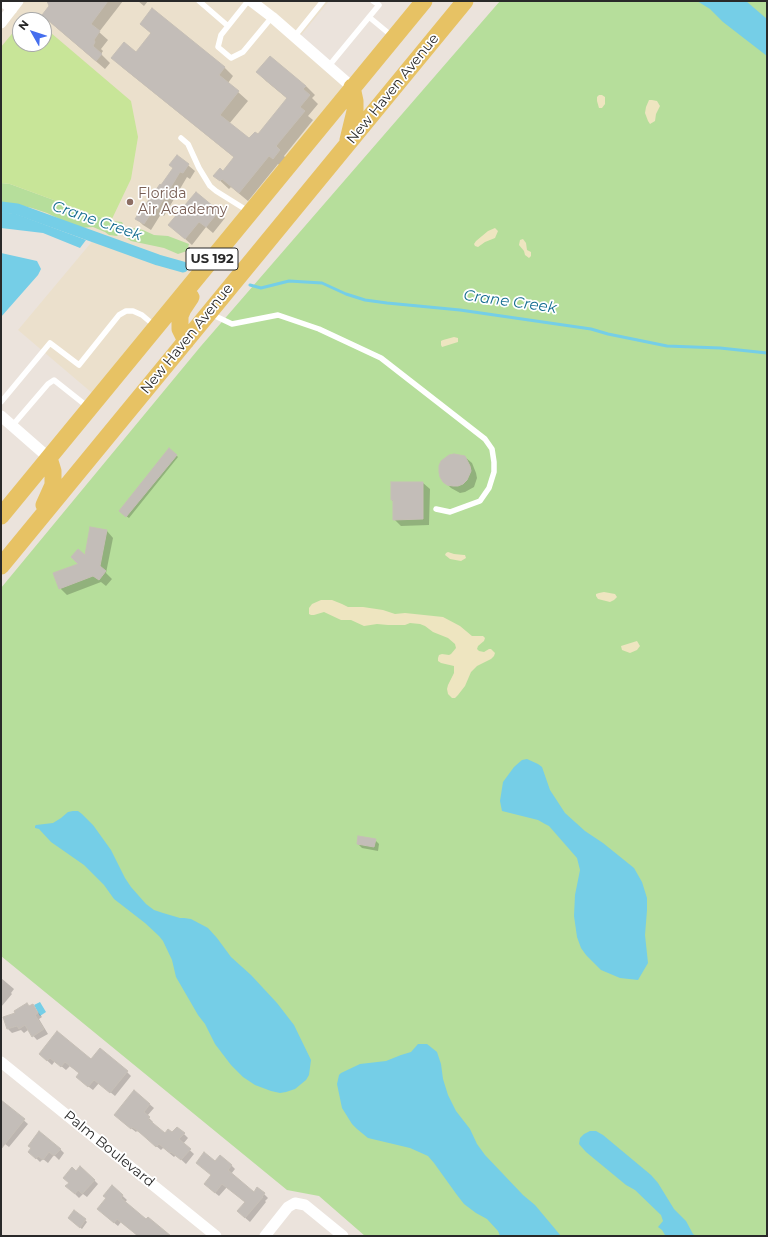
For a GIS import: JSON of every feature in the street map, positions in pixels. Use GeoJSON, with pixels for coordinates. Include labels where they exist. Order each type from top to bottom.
{"type":"FeatureCollection","features":[{"type":"Feature","properties":{"kind":"main road","name":"New Haven Avenue"},"geometry":{"type":"LineString","coordinates":[[1,566],[465,1]]}},
{"type":"Feature","properties":{"kind":"main road","name":"US 192"},"geometry":{"type":"LineString","coordinates":[[1,516],[422,2]]}},
{"type":"Feature","properties":{"kind":"main road"},"geometry":{"type":"LineString","coordinates":[[347,144],[355,111],[355,101],[352,87]]}},
{"type":"Feature","properties":{"kind":"main road"},"geometry":{"type":"LineString","coordinates":[[186,341],[180,329],[180,316],[183,308],[245,232],[263,196]]}},
{"type":"Feature","properties":{"kind":"main road"},"geometry":{"type":"LineString","coordinates":[[36,523],[53,485],[53,471],[49,458]]}},
{"type":"Feature","properties":{"kind":"street"},"geometry":{"type":"LineString","coordinates":[[1,23],[15,5],[2,1]]}},
{"type":"Feature","properties":{"kind":"street"},"geometry":{"type":"LineString","coordinates":[[252,1],[352,87]]}},
{"type":"Feature","properties":{"kind":"street"},"geometry":{"type":"LineString","coordinates":[[1,416],[49,458]]}},
{"type":"Feature","properties":{"kind":"street","name":"Palm Boulevard"},"geometry":{"type":"LineString","coordinates":[[1,1062],[216,1236]]}},
{"type":"Feature","properties":{"kind":"street"},"geometry":{"type":"LineString","coordinates":[[265,1236],[288,1207],[295,1203],[305,1205],[344,1236]]}},
{"type":"Feature","properties":{"kind":"lane"},"geometry":{"type":"LineString","coordinates":[[199,1],[228,26]]}},
{"type":"Feature","properties":{"kind":"lane"},"geometry":{"type":"LineString","coordinates":[[248,1],[221,35],[218,47],[231,58],[243,52],[272,17]]}},
{"type":"Feature","properties":{"kind":"lane"},"geometry":{"type":"LineString","coordinates":[[294,37],[323,1]]}},
{"type":"Feature","properties":{"kind":"lane"},"geometry":{"type":"LineString","coordinates":[[328,67],[379,5],[373,1]]}},
{"type":"Feature","properties":{"kind":"lane"},"geometry":{"type":"LineString","coordinates":[[369,17],[393,38]]}},
{"type":"Feature","properties":{"kind":"lane"},"geometry":{"type":"LineString","coordinates":[[181,138],[188,144],[199,168],[210,186],[250,212]]}},
{"type":"Feature","properties":{"kind":"lane"},"geometry":{"type":"LineString","coordinates":[[1,402],[50,343],[79,365],[118,315],[126,311],[133,311],[142,315],[156,327]]}},
{"type":"Feature","properties":{"kind":"lane"},"geometry":{"type":"LineString","coordinates":[[209,313],[232,324],[278,315],[319,329],[382,358],[485,439],[492,450],[494,472],[489,488],[480,501],[450,512],[436,509]]}},
{"type":"Feature","properties":{"kind":"lane"},"geometry":{"type":"LineString","coordinates":[[12,426],[48,384],[54,380],[89,409]]}},
{"type":"Feature","properties":{"kind":"shaded area","name":"Florida Air Academy"},"geometry":{"type":"Polygon","coordinates":[[[18,1],[329,1],[297,40],[352,87],[98,398],[18,330],[95,238],[17,209],[1,207],[1,23],[18,1]]]}},
{"type":"Feature","properties":{"kind":"green space"},"geometry":{"type":"Polygon","coordinates":[[[500,1],[767,1],[767,1236],[365,1236],[319,1196],[287,1190],[1,956],[1,588],[201,346],[500,1]]]}},
{"type":"Feature","properties":{"kind":"green space"},"geometry":{"type":"Polygon","coordinates":[[[12,34],[12,52],[52,52],[52,34],[131,101],[138,137],[131,179],[111,221],[10,184],[1,183],[1,47],[12,34]]]}},
{"type":"Feature","properties":{"kind":"green space"},"geometry":{"type":"Polygon","coordinates":[[[1,183],[10,184],[111,221],[122,222],[123,227],[117,236],[109,235],[93,227],[81,228],[74,226],[47,213],[32,208],[18,205],[9,206],[1,203],[1,183]]]}},
{"type":"Feature","properties":{"kind":"green space"},"geometry":{"type":"Polygon","coordinates":[[[135,228],[154,235],[168,236],[189,244],[187,251],[178,254],[164,248],[131,241],[127,238],[127,233],[135,228]]]}},
{"type":"Feature","properties":{"kind":"sand"},"geometry":{"type":"Polygon","coordinates":[[[599,95],[605,97],[605,104],[602,108],[599,108],[597,101],[597,97],[599,95]]]}},
{"type":"Feature","properties":{"kind":"sand"},"geometry":{"type":"Polygon","coordinates":[[[649,100],[657,101],[660,106],[656,114],[655,121],[650,124],[645,113],[649,100]]]}},
{"type":"Feature","properties":{"kind":"sand"},"geometry":{"type":"Polygon","coordinates":[[[495,228],[498,231],[495,238],[478,247],[475,246],[474,244],[476,241],[488,231],[495,228]]]}},
{"type":"Feature","properties":{"kind":"sand"},"geometry":{"type":"Polygon","coordinates":[[[523,239],[526,243],[527,250],[531,252],[531,256],[529,258],[525,255],[524,251],[519,245],[520,240],[523,239]]]}},
{"type":"Feature","properties":{"kind":"sand"},"geometry":{"type":"Polygon","coordinates":[[[454,337],[458,338],[458,342],[442,347],[441,341],[454,337]]]}},
{"type":"Feature","properties":{"kind":"sand"},"geometry":{"type":"Polygon","coordinates":[[[448,552],[465,555],[466,558],[461,561],[450,559],[445,555],[448,552]]]}},
{"type":"Feature","properties":{"kind":"sand"},"geometry":{"type":"Polygon","coordinates":[[[604,592],[615,594],[617,597],[610,602],[598,599],[596,594],[604,592]]]}},
{"type":"Feature","properties":{"kind":"sand"},"geometry":{"type":"Polygon","coordinates":[[[321,600],[332,600],[348,607],[363,607],[383,610],[395,614],[405,613],[443,617],[460,626],[472,636],[483,636],[485,638],[484,641],[478,646],[477,649],[479,651],[484,652],[491,649],[495,653],[491,659],[477,666],[471,672],[465,686],[455,698],[452,698],[448,694],[447,689],[454,673],[454,666],[438,661],[439,655],[449,655],[456,648],[455,644],[448,638],[433,632],[420,624],[377,624],[364,626],[351,620],[341,620],[324,612],[314,615],[309,614],[309,608],[312,604],[321,600]]]}},
{"type":"Feature","properties":{"kind":"sand"},"geometry":{"type":"Polygon","coordinates":[[[637,641],[640,646],[637,650],[630,653],[622,650],[621,646],[637,641]]]}},
{"type":"Feature","properties":{"kind":"water"},"geometry":{"type":"Polygon","coordinates":[[[697,1],[746,1],[767,19],[767,56],[723,22],[710,9],[697,1]]]}},
{"type":"Feature","properties":{"kind":"water"},"geometry":{"type":"Polygon","coordinates":[[[1,212],[16,214],[86,240],[80,248],[43,233],[1,228],[1,212]]]}},
{"type":"Feature","properties":{"kind":"water"},"geometry":{"type":"Polygon","coordinates":[[[1,253],[37,261],[41,269],[38,275],[1,317],[1,253]]]}},
{"type":"Feature","properties":{"kind":"water"},"geometry":{"type":"Polygon","coordinates":[[[527,759],[542,767],[550,790],[565,813],[585,831],[603,843],[634,868],[642,882],[647,898],[645,935],[648,963],[638,980],[620,978],[601,970],[581,948],[577,937],[574,916],[575,895],[580,870],[577,858],[549,826],[538,820],[502,811],[500,801],[503,782],[514,767],[522,760],[527,759]]]}},
{"type":"Feature","properties":{"kind":"water"},"geometry":{"type":"Polygon","coordinates":[[[78,811],[93,825],[111,850],[131,887],[146,904],[154,910],[180,918],[191,919],[208,928],[231,957],[251,975],[277,1003],[294,1025],[311,1060],[309,1075],[306,1080],[295,1089],[280,1093],[255,1085],[243,1077],[231,1065],[215,1044],[205,1024],[198,1015],[176,977],[172,960],[159,936],[114,899],[104,885],[84,865],[51,842],[39,829],[35,828],[36,825],[53,823],[68,812],[78,811]]]}},
{"type":"Feature","properties":{"kind":"water"},"geometry":{"type":"Polygon","coordinates":[[[40,1002],[46,1012],[40,1016],[34,1005],[40,1002]]]}},
{"type":"Feature","properties":{"kind":"water"},"geometry":{"type":"Polygon","coordinates":[[[418,1044],[427,1044],[437,1052],[448,1095],[456,1111],[470,1129],[477,1144],[485,1155],[523,1195],[535,1205],[561,1236],[500,1236],[498,1231],[487,1219],[464,1204],[428,1156],[410,1148],[368,1138],[352,1124],[342,1108],[337,1084],[339,1075],[360,1064],[386,1061],[411,1052],[418,1044]]]}},
{"type":"Feature","properties":{"kind":"water"},"geometry":{"type":"Polygon","coordinates":[[[590,1131],[596,1131],[603,1135],[651,1175],[658,1183],[674,1209],[686,1221],[693,1234],[696,1236],[665,1235],[658,1227],[663,1221],[661,1215],[635,1190],[626,1185],[586,1152],[579,1144],[580,1138],[590,1131]]]}},
{"type":"Feature","properties":{"kind":"building"},"geometry":{"type":"Polygon","coordinates":[[[47,1],[108,1],[91,24],[100,31],[94,40],[95,42],[93,46],[102,54],[96,61],[52,24],[52,12],[44,12],[49,6],[47,1]]]}},
{"type":"Feature","properties":{"kind":"building"},"geometry":{"type":"Polygon","coordinates":[[[152,8],[225,67],[219,75],[239,91],[220,115],[249,138],[255,132],[258,134],[287,98],[256,72],[270,56],[306,86],[303,89],[310,95],[300,107],[305,111],[276,146],[280,150],[273,159],[269,156],[239,193],[222,179],[220,181],[213,176],[220,168],[223,171],[234,157],[111,58],[124,42],[136,52],[151,33],[140,24],[152,8]]]}},
{"type":"Feature","properties":{"kind":"building"},"geometry":{"type":"Polygon","coordinates":[[[177,155],[189,164],[183,173],[180,172],[157,210],[154,209],[144,224],[135,219],[173,168],[169,165],[177,155]]]}},
{"type":"Feature","properties":{"kind":"building"},"geometry":{"type":"Polygon","coordinates":[[[196,192],[219,211],[206,227],[199,222],[185,239],[168,225],[196,192]]]}},
{"type":"Feature","properties":{"kind":"building"},"geometry":{"type":"Polygon","coordinates":[[[169,448],[177,455],[126,517],[119,511],[169,448]]]}},
{"type":"Feature","properties":{"kind":"building"},"geometry":{"type":"Polygon","coordinates":[[[454,454],[465,456],[471,471],[467,480],[458,486],[447,485],[443,482],[439,472],[441,461],[449,455],[454,454]]]}},
{"type":"Feature","properties":{"kind":"building"},"geometry":{"type":"Polygon","coordinates":[[[391,482],[423,482],[423,519],[393,520],[391,482]]]}},
{"type":"Feature","properties":{"kind":"building"},"geometry":{"type":"Polygon","coordinates":[[[90,527],[107,530],[100,566],[106,571],[99,580],[93,576],[59,589],[53,573],[78,564],[71,557],[78,549],[85,555],[90,527]]]}},
{"type":"Feature","properties":{"kind":"building"},"geometry":{"type":"Polygon","coordinates":[[[358,836],[376,839],[374,847],[357,844],[358,836]]]}},
{"type":"Feature","properties":{"kind":"building"},"geometry":{"type":"Polygon","coordinates":[[[27,1003],[29,1006],[33,1004],[38,1013],[35,1015],[44,1029],[32,1037],[25,1025],[19,1029],[17,1026],[7,1029],[3,1017],[15,1013],[14,1011],[27,1003]]]}},
{"type":"Feature","properties":{"kind":"building"},"geometry":{"type":"Polygon","coordinates":[[[57,1031],[91,1059],[100,1048],[128,1071],[110,1093],[94,1080],[88,1087],[76,1077],[79,1073],[65,1062],[61,1067],[50,1058],[47,1061],[39,1054],[57,1031]]]}},
{"type":"Feature","properties":{"kind":"building"},"geometry":{"type":"Polygon","coordinates":[[[134,1090],[150,1104],[144,1112],[150,1117],[148,1119],[165,1133],[168,1129],[172,1132],[177,1127],[185,1133],[179,1139],[191,1149],[181,1160],[159,1144],[156,1147],[138,1131],[132,1127],[131,1129],[114,1115],[134,1090]]]}},
{"type":"Feature","properties":{"kind":"building"},"geometry":{"type":"Polygon","coordinates":[[[1,1100],[25,1119],[1,1149],[1,1100]]]}},
{"type":"Feature","properties":{"kind":"building"},"geometry":{"type":"Polygon","coordinates":[[[39,1131],[61,1149],[54,1156],[49,1152],[43,1160],[38,1156],[36,1159],[28,1152],[31,1148],[28,1146],[39,1131]]]}},
{"type":"Feature","properties":{"kind":"building"},"geometry":{"type":"Polygon","coordinates":[[[204,1152],[215,1161],[220,1155],[232,1165],[228,1170],[254,1192],[257,1187],[265,1193],[245,1218],[237,1211],[245,1202],[222,1184],[215,1193],[204,1184],[211,1175],[196,1163],[204,1152]]]}},
{"type":"Feature","properties":{"kind":"building"},"geometry":{"type":"Polygon","coordinates":[[[80,1166],[95,1180],[82,1194],[78,1190],[75,1194],[65,1186],[69,1183],[63,1178],[72,1167],[76,1171],[80,1166]]]}},
{"type":"Feature","properties":{"kind":"building"},"geometry":{"type":"Polygon","coordinates":[[[112,1185],[123,1195],[121,1198],[146,1219],[148,1217],[171,1236],[138,1236],[117,1219],[114,1223],[97,1209],[106,1198],[103,1196],[112,1185]]]}},
{"type":"Feature","properties":{"kind":"building"},"geometry":{"type":"Polygon","coordinates":[[[74,1210],[86,1219],[80,1228],[68,1218],[74,1210]]]}},
{"type":"Feature","properties":{"kind":"waterway","name":"Crane Creek"},"geometry":{"type":"LineString","coordinates":[[1,207],[17,209],[158,260],[183,267]]}},
{"type":"Feature","properties":{"kind":"waterway","name":"Crane Creek"},"geometry":{"type":"LineString","coordinates":[[250,285],[261,288],[289,281],[322,283],[346,294],[365,300],[460,310],[591,329],[667,346],[720,348],[767,353]]}},
{"type":"Feature","properties":{"kind":"place","name":"Florida Air Academy"},"geometry":{"type":"Point","coordinates":[130,202]}}]}
